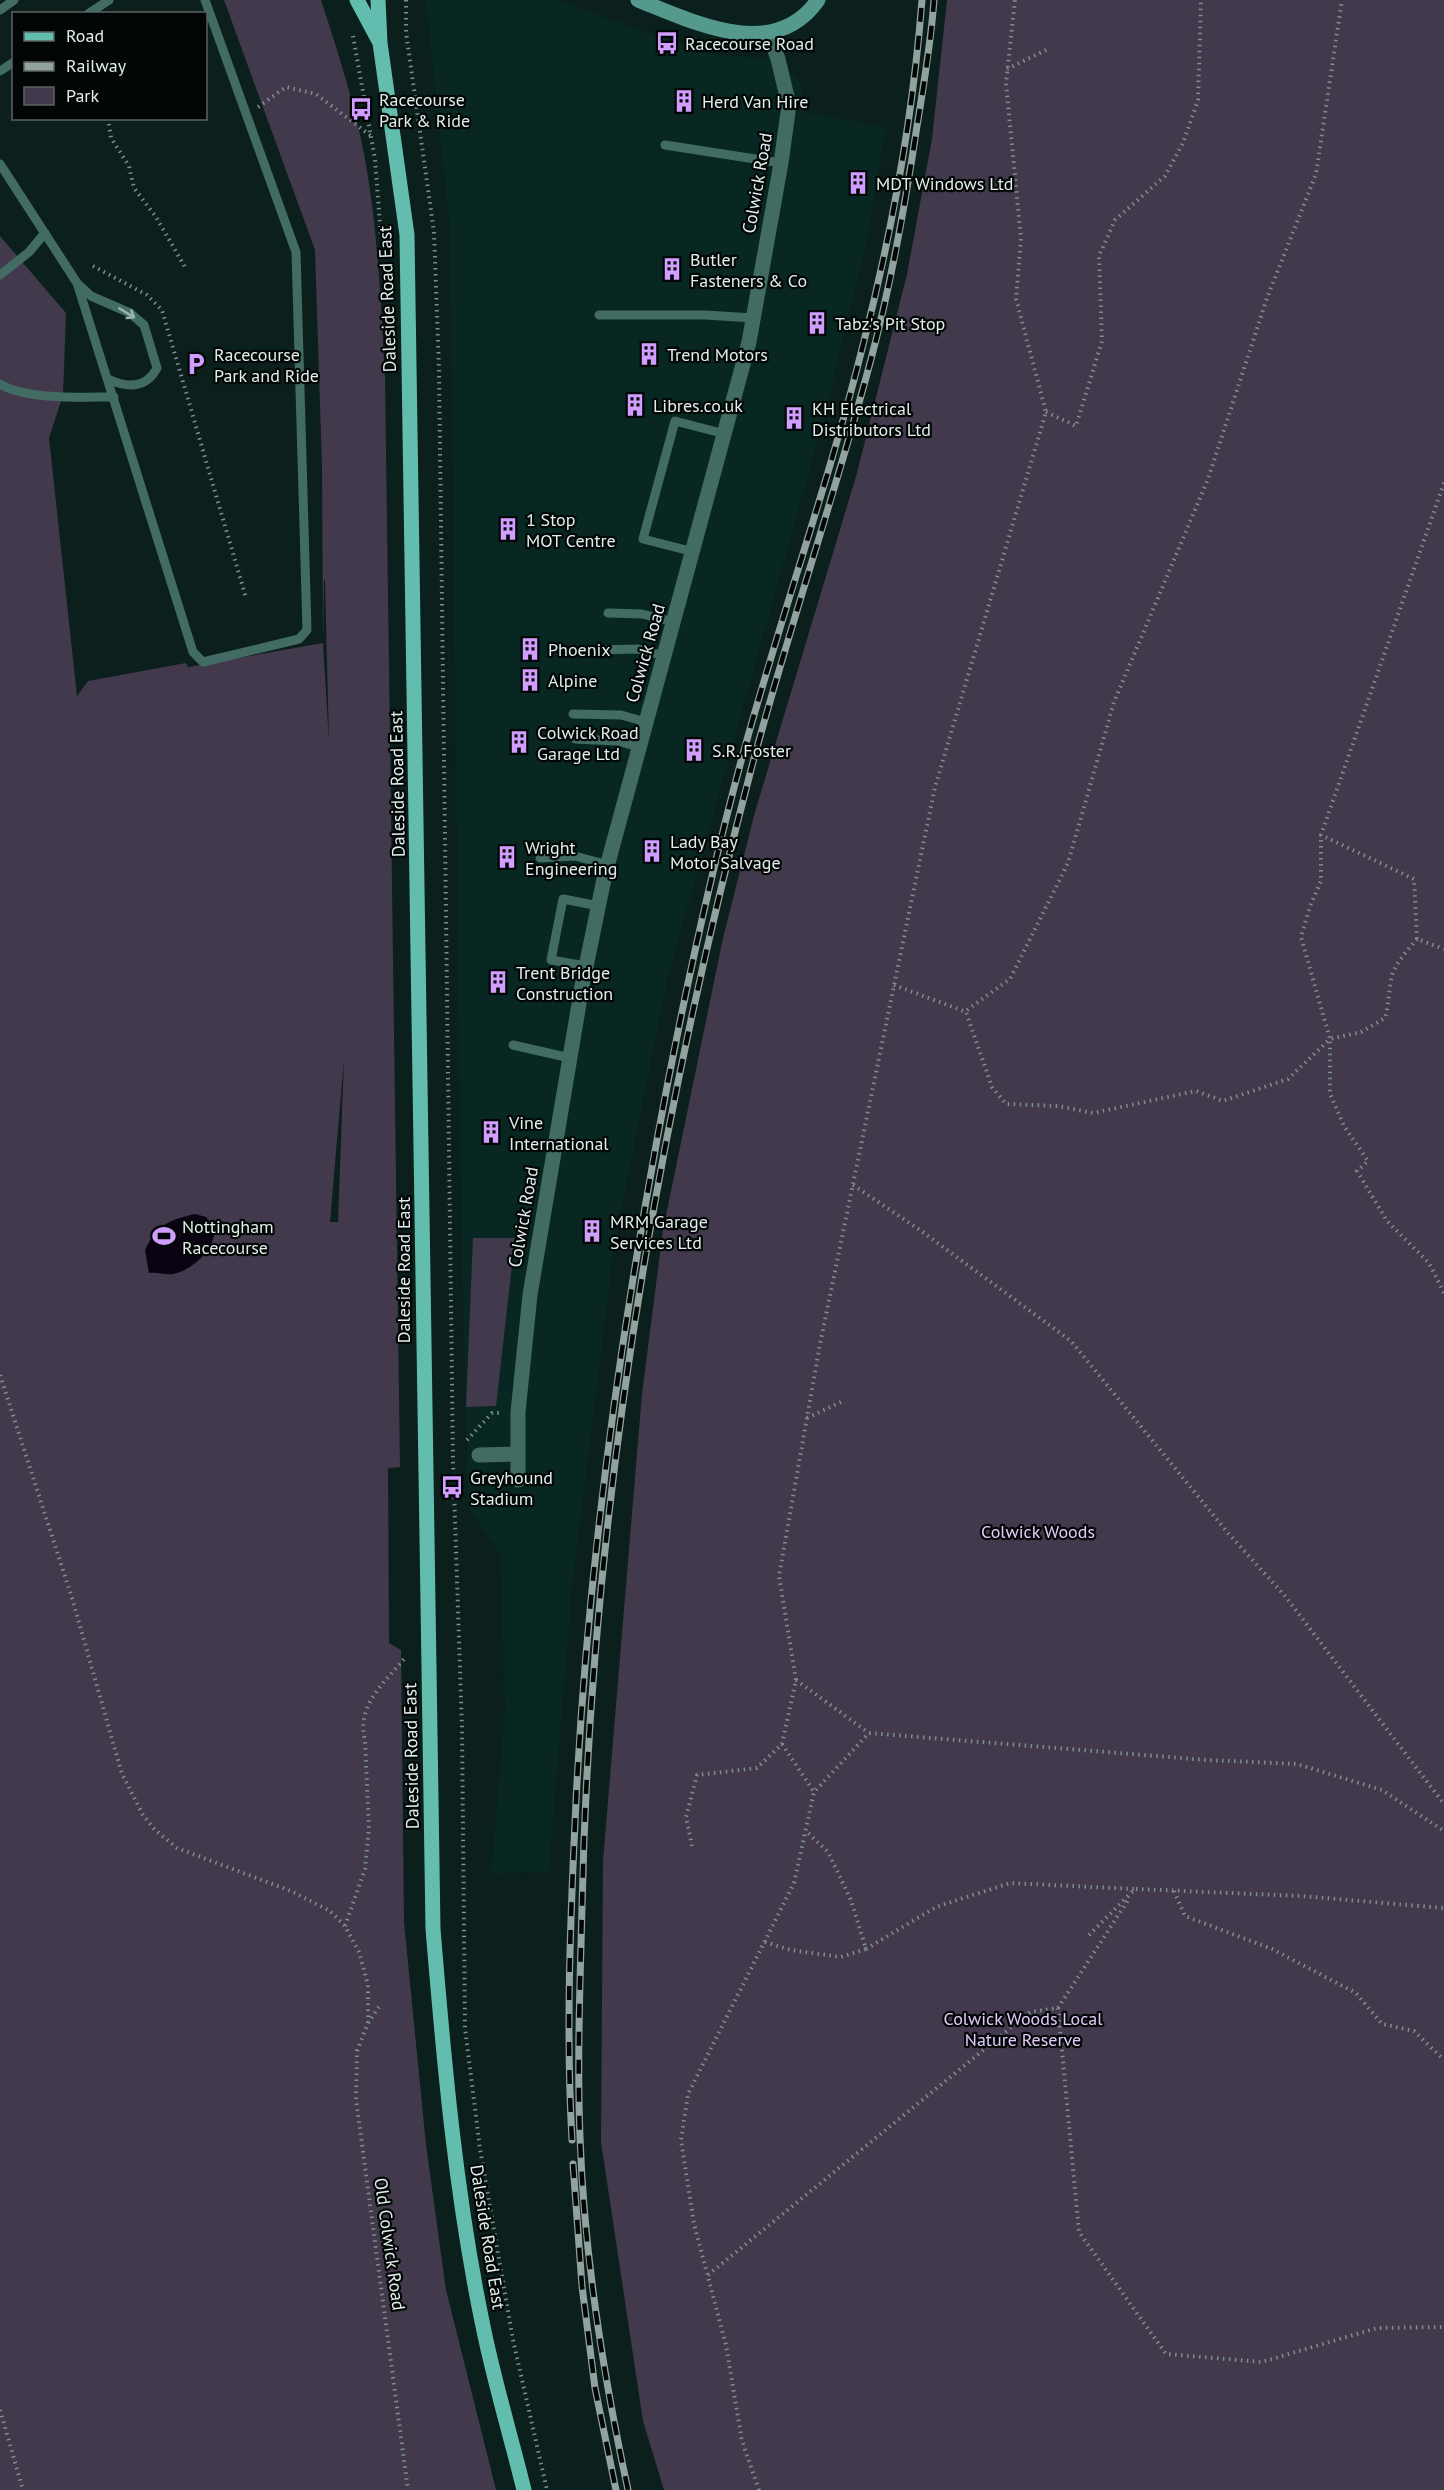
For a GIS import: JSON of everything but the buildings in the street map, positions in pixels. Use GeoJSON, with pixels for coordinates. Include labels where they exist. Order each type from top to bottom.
{"type":"FeatureCollection","features":[{"type":"Feature","properties":{"kind":"main road","name":"Daleside Road East"},"geometry":{"type":"LineString","coordinates":[[357,0],[380,44]]}},
{"type":"Feature","properties":{"kind":"main road","name":"Daleside Road East"},"geometry":{"type":"LineString","coordinates":[[378,0],[380,44],[406,235],[433,1929],[442,2045],[460,2190],[484,2331],[524,2490]]}},
{"type":"Feature","properties":{"kind":"street"},"geometry":{"type":"LineString","coordinates":[[638,0],[698,24],[748,34],[769,34],[799,21],[818,0]]}},
{"type":"Feature","properties":{"kind":"street","name":"Colwick Road"},"geometry":{"type":"LineString","coordinates":[[518,1480],[518,1412],[530,1295],[586,966],[608,865],[725,434],[753,318],[781,163],[789,105],[778,59],[769,34]]}},
{"type":"Feature","properties":{"kind":"street"},"geometry":{"type":"LineString","coordinates":[[479,1455],[517,1454]]}},
{"type":"Feature","properties":{"kind":"lane"},"geometry":{"type":"LineString","coordinates":[[0,10],[14,0]]}},
{"type":"Feature","properties":{"kind":"lane"},"geometry":{"type":"LineString","coordinates":[[91,12],[109,0]]}},
{"type":"Feature","properties":{"kind":"lane"},"geometry":{"type":"LineString","coordinates":[[77,283],[193,652],[203,662],[298,639],[307,630],[296,252],[205,0]]}},
{"type":"Feature","properties":{"kind":"lane"},"geometry":{"type":"LineString","coordinates":[[665,145],[781,163]]}},
{"type":"Feature","properties":{"kind":"lane"},"geometry":{"type":"LineString","coordinates":[[0,164],[77,283],[91,296],[130,313],[144,325],[157,368],[153,376],[134,386],[122,386],[108,379]]}},
{"type":"Feature","properties":{"kind":"lane"},"geometry":{"type":"LineString","coordinates":[[0,261],[4,272],[29,252],[45,233]]}},
{"type":"Feature","properties":{"kind":"lane"},"geometry":{"type":"LineString","coordinates":[[599,315],[705,315],[753,318]]}},
{"type":"Feature","properties":{"kind":"lane"},"geometry":{"type":"LineString","coordinates":[[0,384],[7,388],[45,395],[114,397]]}},
{"type":"Feature","properties":{"kind":"lane"},"geometry":{"type":"LineString","coordinates":[[694,552],[643,539],[675,421],[725,434]]}},
{"type":"Feature","properties":{"kind":"lane"},"geometry":{"type":"LineString","coordinates":[[608,612],[642,614],[674,622]]}},
{"type":"Feature","properties":{"kind":"lane"},"geometry":{"type":"LineString","coordinates":[[594,650],[638,649],[665,656]]}},
{"type":"Feature","properties":{"kind":"lane"},"geometry":{"type":"LineString","coordinates":[[573,714],[621,715],[646,722]]}},
{"type":"Feature","properties":{"kind":"lane"},"geometry":{"type":"LineString","coordinates":[[575,739],[617,741],[639,747]]}},
{"type":"Feature","properties":{"kind":"lane"},"geometry":{"type":"LineString","coordinates":[[540,858],[575,856],[608,865]]}},
{"type":"Feature","properties":{"kind":"lane"},"geometry":{"type":"LineString","coordinates":[[586,966],[551,960],[563,899],[598,906]]}},
{"type":"Feature","properties":{"kind":"lane"},"geometry":{"type":"LineString","coordinates":[[513,1045],[570,1058]]}},
{"type":"Feature","properties":{"kind":"path"},"geometry":{"type":"LineString","coordinates":[[406,0],[405,32],[434,232],[438,358],[453,1461],[462,1728],[465,2028],[480,2149],[513,2340],[547,2490]]}},
{"type":"Feature","properties":{"kind":"path"},"geometry":{"type":"LineString","coordinates":[[692,1846],[686,1817],[697,1775],[758,1768],[782,1744],[796,1680],[779,1576],[807,1418],[853,1185],[935,787],[1046,412],[1016,298],[1021,239],[1007,69],[1015,0]]}},
{"type":"Feature","properties":{"kind":"path"},"geometry":{"type":"LineString","coordinates":[[1046,412],[1076,426],[1102,341],[1099,256],[1115,220],[1165,176],[1183,143],[1198,100],[1201,0]]}},
{"type":"Feature","properties":{"kind":"path"},"geometry":{"type":"LineString","coordinates":[[967,1010],[1010,979],[1068,863],[1114,702],[1208,479],[1267,298],[1316,174],[1342,0]]}},
{"type":"Feature","properties":{"kind":"path"},"geometry":{"type":"LineString","coordinates":[[1007,69],[1048,49]]}},
{"type":"Feature","properties":{"kind":"path"},"geometry":{"type":"LineString","coordinates":[[246,115],[286,87],[316,94],[372,136]]}},
{"type":"Feature","properties":{"kind":"path"},"geometry":{"type":"LineString","coordinates":[[108,120],[111,138],[129,166],[134,188],[156,217],[185,267]]}},
{"type":"Feature","properties":{"kind":"path"},"geometry":{"type":"LineString","coordinates":[[93,266],[147,296],[162,310],[246,598]]}},
{"type":"Feature","properties":{"kind":"path"},"geometry":{"type":"LineString","coordinates":[[1444,483],[1322,835],[1321,881],[1310,906],[1301,937],[1330,1039],[1330,1094],[1344,1126],[1368,1161],[1357,1171],[1387,1221],[1429,1263],[1444,1293]]}},
{"type":"Feature","properties":{"kind":"path"},"geometry":{"type":"LineString","coordinates":[[894,985],[966,1012],[992,1087],[1006,1104],[1058,1107],[1093,1113],[1196,1091],[1223,1101],[1288,1079],[1330,1039],[1361,1032],[1385,1018],[1391,998],[1392,976],[1404,954],[1417,939],[1414,879],[1322,835]]}},
{"type":"Feature","properties":{"kind":"path"},"geometry":{"type":"LineString","coordinates":[[1417,939],[1444,949]]}},
{"type":"Feature","properties":{"kind":"path"},"geometry":{"type":"LineString","coordinates":[[853,1185],[920,1230],[1071,1341],[1228,1533],[1286,1596],[1444,1804]]}},
{"type":"Feature","properties":{"kind":"path"},"geometry":{"type":"LineString","coordinates":[[0,1375],[72,1598],[122,1774],[142,1815],[177,1848],[291,1891],[330,1911],[345,1926],[359,1952],[368,1985],[368,2023]]}},
{"type":"Feature","properties":{"kind":"path"},"geometry":{"type":"LineString","coordinates":[[807,1418],[843,1401]]}},
{"type":"Feature","properties":{"kind":"path"},"geometry":{"type":"LineString","coordinates":[[462,1445],[492,1413],[518,1412]]}},
{"type":"Feature","properties":{"kind":"path"},"geometry":{"type":"LineString","coordinates":[[453,1461],[458,1453]]}},
{"type":"Feature","properties":{"kind":"path"},"geometry":{"type":"LineString","coordinates":[[345,1926],[365,1869],[369,1829],[365,1740],[361,1727],[367,1704],[404,1659]]}},
{"type":"Feature","properties":{"kind":"path"},"geometry":{"type":"LineString","coordinates":[[796,1680],[869,1733],[1206,1760],[1297,1764],[1382,1790],[1444,1831]]}},
{"type":"Feature","properties":{"kind":"path"},"geometry":{"type":"LineString","coordinates":[[759,2490],[742,2441],[726,2345],[694,2223],[681,2140],[688,2094],[794,1883],[814,1792],[869,1733]]}},
{"type":"Feature","properties":{"kind":"path"},"geometry":{"type":"LineString","coordinates":[[782,1744],[814,1792]]}},
{"type":"Feature","properties":{"kind":"path"},"geometry":{"type":"LineString","coordinates":[[806,1830],[828,1852],[851,1900],[866,1949]]}},
{"type":"Feature","properties":{"kind":"path"},"geometry":{"type":"LineString","coordinates":[[765,1942],[791,1950],[840,1957],[866,1949],[936,1907],[1010,1883],[1301,1896],[1444,1908]]}},
{"type":"Feature","properties":{"kind":"path"},"geometry":{"type":"LineString","coordinates":[[1089,1935],[1135,1889]]}},
{"type":"Feature","properties":{"kind":"path"},"geometry":{"type":"LineString","coordinates":[[1135,1889],[1058,2008],[1079,2232],[1166,2354],[1262,2362],[1377,2328],[1444,2327]]}},
{"type":"Feature","properties":{"kind":"path"},"geometry":{"type":"LineString","coordinates":[[1174,1891],[1185,1916],[1272,1949],[1356,1993],[1382,2024],[1414,2031],[1444,2060]]}},
{"type":"Feature","properties":{"kind":"path","name":"Old Colwick Road"},"geometry":{"type":"LineString","coordinates":[[379,2007],[368,2023],[357,2051],[356,2099],[408,2490]]}},
{"type":"Feature","properties":{"kind":"path"},"geometry":{"type":"LineString","coordinates":[[708,2275],[1030,2012],[1058,2008]]}},
{"type":"Feature","properties":{"kind":"path"},"geometry":{"type":"LineString","coordinates":[[0,2410],[23,2490]]}},
{"type":"Feature","properties":{"kind":"shaded area"},"geometry":{"type":"Polygon","coordinates":[[[426,0],[556,0],[710,54],[776,59],[801,82],[804,112],[886,127],[865,250],[824,418],[667,980],[614,1246],[572,1587],[549,1871],[491,1874],[505,1710],[500,1554],[468,1506],[461,1209],[450,231],[426,0]]]}},
{"type":"Feature","properties":{"kind":"shaded area"},"geometry":{"type":"Polygon","coordinates":[[[195,1214],[206,1217],[215,1229],[207,1251],[195,1264],[181,1272],[149,1273],[145,1250],[154,1234],[171,1221],[195,1214]]]}},
{"type":"Feature","properties":{"kind":"green space","name":"Nottingham Racecourse"},"geometry":{"type":"Polygon","coordinates":[[[224,0],[321,0],[356,119],[373,213],[385,378],[400,1467],[388,1468],[389,1643],[401,1650],[404,1922],[426,2145],[446,2290],[496,2490],[0,2490],[0,236],[66,313],[63,395],[49,438],[77,696],[88,681],[186,663],[188,667],[323,643],[322,467],[315,250],[224,0]],[[325,580],[323,643],[329,742],[325,580]],[[344,1060],[330,1222],[338,1222],[344,1060]]]}},
{"type":"Feature","properties":{"kind":"green space","name":"Colwick Woods Local Nature Reserve"},"geometry":{"type":"Polygon","coordinates":[[[947,0],[1444,0],[1444,2490],[664,2490],[643,2421],[601,2142],[603,1861],[642,1394],[663,1230],[723,938],[755,812],[857,473],[907,274],[932,139],[947,0]]]}},
{"type":"Feature","properties":{"kind":"green space"},"geometry":{"type":"Polygon","coordinates":[[[473,1238],[515,1238],[496,1406],[466,1407],[473,1238]]]}},
{"type":"Feature","properties":{"kind":"railway"},"geometry":{"type":"LineString","coordinates":[[572,2140],[569,2061],[570,1941],[583,1686],[604,1482],[633,1279],[655,1149],[708,892],[755,712],[849,398],[883,260],[907,130],[922,0]]}},
{"type":"Feature","properties":{"kind":"railway"},"geometry":{"type":"LineString","coordinates":[[628,2490],[603,2359],[590,2270],[582,2182],[579,2108],[582,1908],[588,1764],[598,1619],[613,1476],[633,1332],[657,1189],[685,1047],[752,766],[878,334],[908,186],[934,0]]}},
{"type":"Feature","properties":{"kind":"railway"},"geometry":{"type":"LineString","coordinates":[[573,2164],[582,2286],[595,2388],[616,2490]]}},
{"type":"Feature","properties":{"kind":"place","name":"Racecourse Road"},"geometry":{"type":"Point","coordinates":[667,43]}},
{"type":"Feature","properties":{"kind":"place","name":"Herd Van Hire"},"geometry":{"type":"Point","coordinates":[684,101]}},
{"type":"Feature","properties":{"kind":"place","name":"Racecourse Park & Ride"},"geometry":{"type":"Point","coordinates":[361,109]}},
{"type":"Feature","properties":{"kind":"place","name":"MDT Windows Ltd"},"geometry":{"type":"Point","coordinates":[858,183]}},
{"type":"Feature","properties":{"kind":"place","name":"Butler Fasteners & Co"},"geometry":{"type":"Point","coordinates":[672,269]}},
{"type":"Feature","properties":{"kind":"place","name":"Tabz's Pit Stop"},"geometry":{"type":"Point","coordinates":[817,323]}},
{"type":"Feature","properties":{"kind":"place","name":"Trend Motors"},"geometry":{"type":"Point","coordinates":[649,354]}},
{"type":"Feature","properties":{"kind":"place","name":"Racecourse Park and Ride"},"geometry":{"type":"Point","coordinates":[196,364]}},
{"type":"Feature","properties":{"kind":"place","name":"Libres.co.uk"},"geometry":{"type":"Point","coordinates":[635,405]}},
{"type":"Feature","properties":{"kind":"place","name":"KH Electrical Distributors Ltd"},"geometry":{"type":"Point","coordinates":[794,418]}},
{"type":"Feature","properties":{"kind":"place","name":"1 Stop MOT Centre"},"geometry":{"type":"Point","coordinates":[508,529]}},
{"type":"Feature","properties":{"kind":"place","name":"Phoenix"},"geometry":{"type":"Point","coordinates":[530,649]}},
{"type":"Feature","properties":{"kind":"place","name":"Alpine"},"geometry":{"type":"Point","coordinates":[530,680]}},
{"type":"Feature","properties":{"kind":"place","name":"Colwick Road Garage Ltd"},"geometry":{"type":"Point","coordinates":[519,742]}},
{"type":"Feature","properties":{"kind":"place","name":"S.R. Foster"},"geometry":{"type":"Point","coordinates":[694,750]}},
{"type":"Feature","properties":{"kind":"place","name":"Lady Bay Motor Salvage"},"geometry":{"type":"Point","coordinates":[652,851]}},
{"type":"Feature","properties":{"kind":"place","name":"Wright Engineering"},"geometry":{"type":"Point","coordinates":[507,857]}},
{"type":"Feature","properties":{"kind":"place","name":"Trent Bridge Construction"},"geometry":{"type":"Point","coordinates":[498,982]}},
{"type":"Feature","properties":{"kind":"place","name":"Vine International"},"geometry":{"type":"Point","coordinates":[491,1132]}},
{"type":"Feature","properties":{"kind":"place","name":"MRM Garage Services Ltd"},"geometry":{"type":"Point","coordinates":[592,1231]}},
{"type":"Feature","properties":{"kind":"place","name":"Nottingham Racecourse"},"geometry":{"type":"Point","coordinates":[164,1236]}},
{"type":"Feature","properties":{"kind":"place","name":"Greyhound Stadium"},"geometry":{"type":"Point","coordinates":[452,1487]}},
{"type":"Feature","properties":{"kind":"park label","name":"Colwick Woods"},"geometry":{"type":"Point","coordinates":[1038,1531]}}]}
